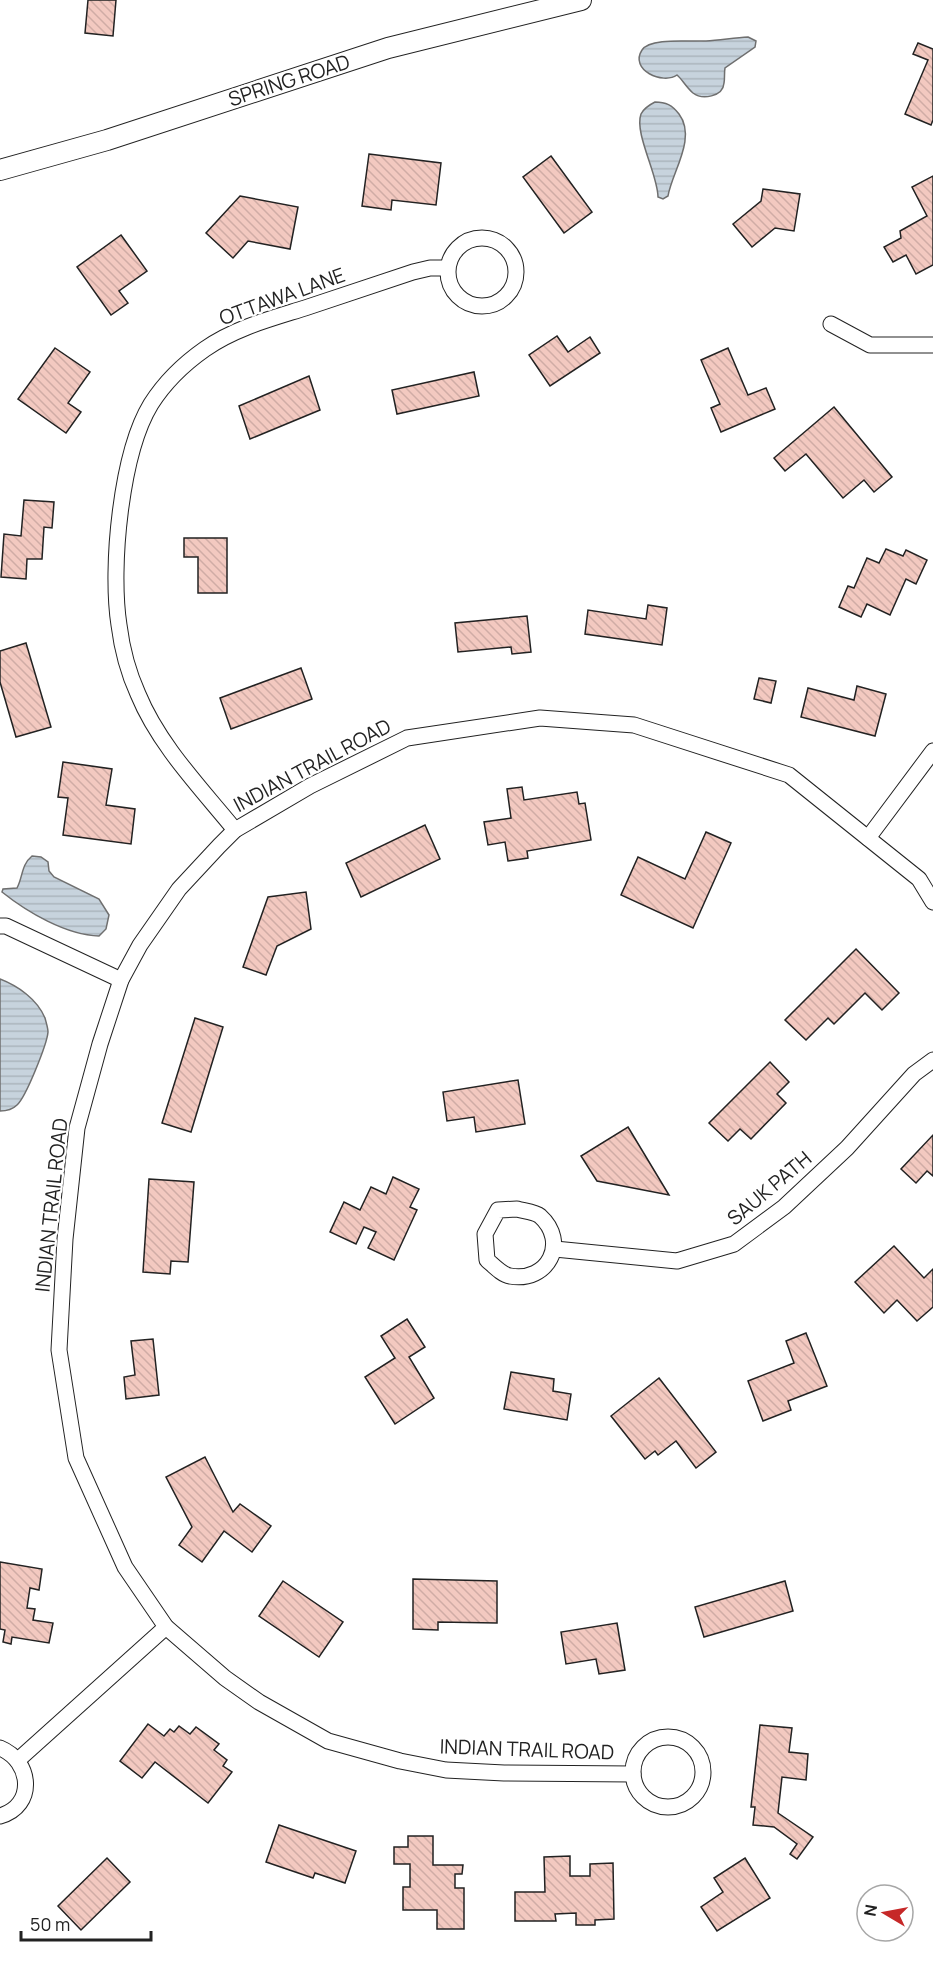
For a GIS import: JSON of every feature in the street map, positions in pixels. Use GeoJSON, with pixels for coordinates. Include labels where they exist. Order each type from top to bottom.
{"type":"FeatureCollection","features":[{"type":"Feature","properties":{"kind":"street","name":"SPRING ROAD"},"geometry":{"type":"LineString","coordinates":[[0,170],[107,140],[388,48],[581,0]]}},
{"type":"Feature","properties":{"kind":"street"},"geometry":{"type":"LineString","coordinates":[[487,238],[497,241],[513,256],[516,278],[512,289],[504,299],[494,305],[482,307],[460,300],[452,291],[447,268],[457,248],[466,241],[487,238]]}},
{"type":"Feature","properties":{"kind":"street","name":"OTTAWA LANE"},"geometry":{"type":"LineString","coordinates":[[235,830],[178,760],[153,725],[124,657],[116,585],[118,537],[136,436],[151,404],[168,381],[204,350],[226,336],[256,323],[413,272],[430,268],[447,268]]}},
{"type":"Feature","properties":{"kind":"street"},"geometry":{"type":"LineString","coordinates":[[831,324],[870,345],[933,345]]}},
{"type":"Feature","properties":{"kind":"street","name":"INDIAN TRAIL ROAD"},"geometry":{"type":"LineString","coordinates":[[633,1774],[446,1770],[400,1761],[328,1741],[260,1702],[225,1678],[166,1627],[125,1567],[76,1458],[59,1350],[64,1239],[77,1128],[100,1044],[121,980],[140,945],[179,889],[235,830],[310,786],[407,738],[540,718],[634,725],[789,775],[920,879],[933,902]]}},
{"type":"Feature","properties":{"kind":"street"},"geometry":{"type":"LineString","coordinates":[[868,838],[933,751]]}},
{"type":"Feature","properties":{"kind":"street"},"geometry":{"type":"LineString","coordinates":[[2,924],[121,980]]}},
{"type":"Feature","properties":{"kind":"street","name":"SAUK PATH"},"geometry":{"type":"LineString","coordinates":[[555,1249],[677,1261],[734,1245],[784,1207],[847,1148],[914,1074],[933,1060]]}},
{"type":"Feature","properties":{"kind":"street"},"geometry":{"type":"LineString","coordinates":[[517,1209],[539,1215],[552,1233],[555,1249],[547,1265],[530,1276],[508,1276],[487,1260],[485,1234],[498,1210],[517,1209]]}},
{"type":"Feature","properties":{"kind":"street"},"geometry":{"type":"LineString","coordinates":[[18,1760],[166,1627]]}},
{"type":"Feature","properties":{"kind":"street","name":"INDIAN TRAIL ROAD"},"geometry":{"type":"LineString","coordinates":[[675,1737],[687,1742],[699,1756],[703,1770],[700,1785],[689,1800],[675,1807],[657,1806],[645,1799],[638,1791],[633,1774],[636,1755],[645,1744],[659,1738],[675,1737]]}},
{"type":"Feature","properties":{"kind":"street"},"geometry":{"type":"LineString","coordinates":[[0,1748],[18,1760],[24,1769],[26,1780],[21,1801],[14,1809],[0,1816]]}},
{"type":"Feature","properties":{"kind":"shaded area"},"geometry":{"type":"Polygon","coordinates":[[[748,37],[756,41],[755,47],[725,68],[723,88],[712,96],[706,97],[693,93],[677,75],[664,78],[649,74],[640,64],[639,57],[642,50],[653,43],[748,37]]]}},
{"type":"Feature","properties":{"kind":"shaded area"},"geometry":{"type":"Polygon","coordinates":[[[655,102],[668,105],[679,114],[684,123],[685,134],[682,155],[668,196],[663,199],[658,197],[643,143],[640,122],[644,110],[655,102]]]}},
{"type":"Feature","properties":{"kind":"shaded area"},"geometry":{"type":"Polygon","coordinates":[[[32,856],[41,857],[48,862],[49,871],[54,877],[99,899],[109,915],[106,929],[99,936],[73,932],[60,927],[23,907],[2,892],[3,889],[17,888],[24,867],[32,856]]]}},
{"type":"Feature","properties":{"kind":"shaded area"},"geometry":{"type":"Polygon","coordinates":[[[0,979],[14,985],[32,999],[42,1011],[48,1032],[36,1070],[26,1092],[14,1108],[0,1111],[0,979]]]}},
{"type":"Feature","properties":{"kind":"building"},"geometry":{"type":"Polygon","coordinates":[[[88,0],[116,0],[113,36],[85,33],[88,0]]]}},
{"type":"Feature","properties":{"kind":"building"},"geometry":{"type":"Polygon","coordinates":[[[918,43],[933,49],[933,120],[931,125],[905,114],[928,60],[913,54],[918,43]]]}},
{"type":"Feature","properties":{"kind":"building"},"geometry":{"type":"Polygon","coordinates":[[[369,154],[441,163],[436,205],[392,200],[391,210],[362,206],[369,154]]]}},
{"type":"Feature","properties":{"kind":"building"},"geometry":{"type":"Polygon","coordinates":[[[551,156],[592,212],[564,233],[523,177],[551,156]]]}},
{"type":"Feature","properties":{"kind":"building"},"geometry":{"type":"Polygon","coordinates":[[[933,176],[933,265],[916,274],[906,255],[893,262],[884,247],[901,238],[900,231],[927,216],[912,187],[933,176]]]}},
{"type":"Feature","properties":{"kind":"building"},"geometry":{"type":"Polygon","coordinates":[[[763,189],[800,194],[794,231],[775,228],[752,247],[733,224],[761,201],[763,189]]]}},
{"type":"Feature","properties":{"kind":"building"},"geometry":{"type":"Polygon","coordinates":[[[240,196],[298,207],[290,249],[248,241],[233,258],[206,233],[240,196]]]}},
{"type":"Feature","properties":{"kind":"building"},"geometry":{"type":"Polygon","coordinates":[[[121,235],[147,271],[119,291],[128,303],[111,315],[77,267],[121,235]]]}},
{"type":"Feature","properties":{"kind":"building"},"geometry":{"type":"Polygon","coordinates":[[[557,336],[568,352],[590,337],[600,353],[550,386],[529,355],[557,336]]]}},
{"type":"Feature","properties":{"kind":"building"},"geometry":{"type":"Polygon","coordinates":[[[55,348],[90,372],[68,403],[81,412],[66,433],[18,399],[55,348]]]}},
{"type":"Feature","properties":{"kind":"building"},"geometry":{"type":"Polygon","coordinates":[[[728,348],[748,395],[766,388],[775,409],[721,432],[711,408],[720,404],[701,360],[728,348]]]}},
{"type":"Feature","properties":{"kind":"building"},"geometry":{"type":"Polygon","coordinates":[[[474,372],[479,396],[397,414],[392,390],[474,372]]]}},
{"type":"Feature","properties":{"kind":"building"},"geometry":{"type":"Polygon","coordinates":[[[309,376],[320,410],[250,439],[239,406],[309,376]]]}},
{"type":"Feature","properties":{"kind":"building"},"geometry":{"type":"Polygon","coordinates":[[[834,407],[892,477],[874,492],[864,480],[843,498],[806,454],[785,471],[774,458],[834,407]]]}},
{"type":"Feature","properties":{"kind":"building"},"geometry":{"type":"Polygon","coordinates":[[[24,500],[54,502],[52,528],[44,527],[42,559],[27,559],[26,579],[1,577],[4,534],[21,536],[24,500]]]}},
{"type":"Feature","properties":{"kind":"building"},"geometry":{"type":"Polygon","coordinates":[[[184,538],[227,538],[227,593],[198,593],[198,557],[184,557],[184,538]]]}},
{"type":"Feature","properties":{"kind":"building"},"geometry":{"type":"Polygon","coordinates":[[[886,549],[903,556],[906,550],[927,560],[916,584],[906,579],[890,615],[867,604],[861,617],[839,607],[848,586],[854,588],[867,558],[879,563],[886,549]]]}},
{"type":"Feature","properties":{"kind":"building"},"geometry":{"type":"Polygon","coordinates":[[[648,605],[667,608],[662,645],[585,634],[588,610],[646,619],[648,605]]]}},
{"type":"Feature","properties":{"kind":"building"},"geometry":{"type":"Polygon","coordinates":[[[527,616],[531,652],[512,654],[511,647],[458,652],[455,623],[527,616]]]}},
{"type":"Feature","properties":{"kind":"building"},"geometry":{"type":"Polygon","coordinates":[[[26,643],[51,727],[16,737],[0,682],[0,651],[26,643]]]}},
{"type":"Feature","properties":{"kind":"building"},"geometry":{"type":"Polygon","coordinates":[[[301,668],[312,699],[231,729],[220,698],[301,668]]]}},
{"type":"Feature","properties":{"kind":"building"},"geometry":{"type":"Polygon","coordinates":[[[759,678],[776,681],[771,703],[754,699],[759,678]]]}},
{"type":"Feature","properties":{"kind":"building"},"geometry":{"type":"Polygon","coordinates":[[[857,686],[886,694],[875,736],[801,717],[808,688],[854,700],[857,686]]]}},
{"type":"Feature","properties":{"kind":"building"},"geometry":{"type":"Polygon","coordinates":[[[63,762],[112,769],[106,805],[135,809],[131,844],[63,835],[68,798],[58,797],[63,762]]]}},
{"type":"Feature","properties":{"kind":"building"},"geometry":{"type":"Polygon","coordinates":[[[522,787],[524,800],[577,792],[579,804],[585,803],[591,840],[527,851],[528,858],[508,861],[505,842],[488,845],[484,822],[511,818],[507,789],[522,787]]]}},
{"type":"Feature","properties":{"kind":"building"},"geometry":{"type":"Polygon","coordinates":[[[425,825],[440,859],[361,897],[346,863],[425,825]]]}},
{"type":"Feature","properties":{"kind":"building"},"geometry":{"type":"Polygon","coordinates":[[[706,832],[731,843],[693,928],[621,895],[638,857],[685,879],[706,832]]]}},
{"type":"Feature","properties":{"kind":"building"},"geometry":{"type":"Polygon","coordinates":[[[306,892],[311,929],[277,946],[266,975],[243,967],[268,897],[306,892]]]}},
{"type":"Feature","properties":{"kind":"building"},"geometry":{"type":"Polygon","coordinates":[[[856,949],[899,993],[882,1010],[865,993],[834,1024],[828,1018],[806,1040],[785,1020],[856,949]]]}},
{"type":"Feature","properties":{"kind":"building"},"geometry":{"type":"Polygon","coordinates":[[[195,1018],[223,1027],[191,1132],[162,1123],[195,1018]]]}},
{"type":"Feature","properties":{"kind":"building"},"geometry":{"type":"Polygon","coordinates":[[[770,1062],[789,1082],[777,1094],[786,1103],[751,1139],[740,1129],[728,1141],[709,1123],[770,1062]]]}},
{"type":"Feature","properties":{"kind":"building"},"geometry":{"type":"Polygon","coordinates":[[[518,1080],[525,1124],[476,1132],[474,1117],[447,1121],[443,1092],[518,1080]]]}},
{"type":"Feature","properties":{"kind":"building"},"geometry":{"type":"Polygon","coordinates":[[[628,1127],[669,1195],[597,1181],[581,1156],[628,1127]]]}},
{"type":"Feature","properties":{"kind":"building"},"geometry":{"type":"Polygon","coordinates":[[[933,1135],[933,1176],[927,1171],[916,1183],[901,1169],[933,1135]]]}},
{"type":"Feature","properties":{"kind":"building"},"geometry":{"type":"Polygon","coordinates":[[[393,1177],[419,1189],[410,1207],[417,1210],[394,1260],[368,1248],[376,1232],[364,1227],[356,1244],[330,1232],[344,1202],[360,1210],[371,1187],[386,1194],[393,1177]]]}},
{"type":"Feature","properties":{"kind":"building"},"geometry":{"type":"Polygon","coordinates":[[[149,1179],[194,1182],[188,1262],[171,1261],[170,1274],[143,1272],[149,1179]]]}},
{"type":"Feature","properties":{"kind":"building"},"geometry":{"type":"Polygon","coordinates":[[[894,1246],[924,1278],[933,1269],[933,1307],[917,1321],[897,1300],[884,1313],[855,1282],[894,1246]]]}},
{"type":"Feature","properties":{"kind":"building"},"geometry":{"type":"Polygon","coordinates":[[[407,1319],[425,1347],[409,1357],[434,1398],[395,1424],[365,1377],[395,1358],[381,1336],[407,1319]]]}},
{"type":"Feature","properties":{"kind":"building"},"geometry":{"type":"Polygon","coordinates":[[[806,1333],[827,1386],[788,1401],[791,1410],[763,1421],[748,1381],[794,1363],[786,1341],[806,1333]]]}},
{"type":"Feature","properties":{"kind":"building"},"geometry":{"type":"Polygon","coordinates":[[[153,1339],[159,1395],[126,1399],[124,1377],[135,1375],[131,1341],[153,1339]]]}},
{"type":"Feature","properties":{"kind":"building"},"geometry":{"type":"Polygon","coordinates":[[[511,1372],[554,1379],[553,1391],[571,1394],[567,1420],[504,1409],[511,1372]]]}},
{"type":"Feature","properties":{"kind":"building"},"geometry":{"type":"Polygon","coordinates":[[[659,1378],[716,1452],[696,1468],[676,1441],[658,1455],[655,1451],[645,1459],[611,1416],[659,1378]]]}},
{"type":"Feature","properties":{"kind":"building"},"geometry":{"type":"Polygon","coordinates":[[[205,1457],[233,1512],[240,1504],[271,1526],[252,1552],[224,1531],[202,1562],[179,1545],[192,1527],[166,1477],[205,1457]]]}},
{"type":"Feature","properties":{"kind":"building"},"geometry":{"type":"Polygon","coordinates":[[[0,1562],[42,1569],[39,1590],[30,1588],[27,1608],[35,1609],[33,1620],[53,1623],[49,1643],[12,1637],[11,1644],[3,1642],[5,1630],[0,1629],[0,1562]]]}},
{"type":"Feature","properties":{"kind":"building"},"geometry":{"type":"Polygon","coordinates":[[[413,1579],[497,1581],[497,1623],[438,1622],[438,1630],[413,1629],[413,1579]]]}},
{"type":"Feature","properties":{"kind":"building"},"geometry":{"type":"Polygon","coordinates":[[[283,1581],[343,1622],[319,1657],[259,1616],[283,1581]]]}},
{"type":"Feature","properties":{"kind":"building"},"geometry":{"type":"Polygon","coordinates":[[[785,1581],[793,1611],[704,1637],[695,1607],[785,1581]]]}},
{"type":"Feature","properties":{"kind":"building"},"geometry":{"type":"Polygon","coordinates":[[[617,1623],[625,1670],[599,1674],[596,1659],[566,1664],[561,1632],[617,1623]]]}},
{"type":"Feature","properties":{"kind":"building"},"geometry":{"type":"Polygon","coordinates":[[[148,1724],[164,1736],[170,1729],[174,1732],[179,1726],[190,1734],[196,1727],[219,1744],[214,1750],[227,1760],[223,1766],[232,1772],[208,1803],[155,1762],[142,1778],[120,1761],[148,1724]]]}},
{"type":"Feature","properties":{"kind":"building"},"geometry":{"type":"Polygon","coordinates":[[[760,1725],[792,1728],[789,1752],[808,1754],[806,1780],[782,1777],[778,1813],[813,1837],[797,1859],[790,1854],[797,1844],[774,1827],[753,1825],[755,1807],[751,1807],[760,1725]]]}},
{"type":"Feature","properties":{"kind":"building"},"geometry":{"type":"Polygon","coordinates":[[[279,1825],[356,1851],[345,1883],[315,1873],[313,1878],[266,1862],[279,1825]]]}},
{"type":"Feature","properties":{"kind":"building"},"geometry":{"type":"Polygon","coordinates":[[[408,1836],[433,1836],[433,1865],[463,1865],[462,1874],[455,1874],[455,1888],[464,1888],[464,1929],[437,1929],[437,1910],[403,1910],[403,1887],[410,1887],[410,1864],[394,1864],[394,1847],[408,1847],[408,1836]]]}},
{"type":"Feature","properties":{"kind":"building"},"geometry":{"type":"Polygon","coordinates":[[[570,1856],[570,1876],[590,1876],[590,1864],[613,1863],[614,1919],[595,1920],[595,1925],[576,1925],[576,1913],[555,1914],[556,1921],[515,1921],[515,1892],[545,1892],[544,1857],[570,1856]]]}},
{"type":"Feature","properties":{"kind":"building"},"geometry":{"type":"Polygon","coordinates":[[[107,1858],[130,1882],[81,1930],[58,1906],[107,1858]]]}},
{"type":"Feature","properties":{"kind":"building"},"geometry":{"type":"Polygon","coordinates":[[[745,1858],[770,1898],[717,1931],[701,1907],[723,1892],[714,1878],[745,1858]]]}}]}
